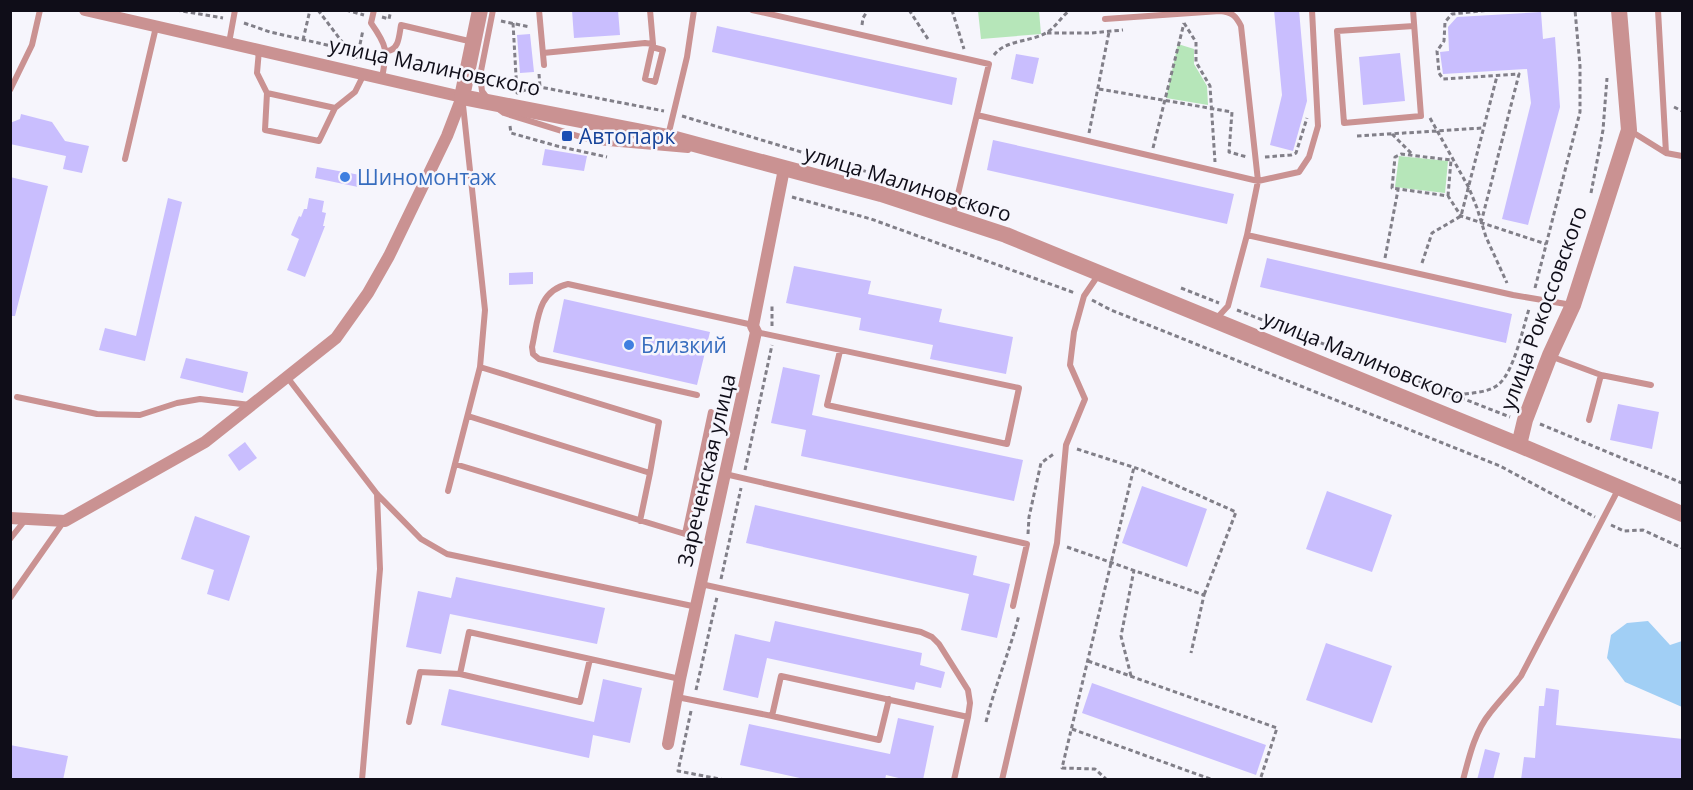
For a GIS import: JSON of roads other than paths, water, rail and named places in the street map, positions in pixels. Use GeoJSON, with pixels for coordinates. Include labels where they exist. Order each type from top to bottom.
{"type":"FeatureCollection","features":[{"type":"Feature","properties":{"kind":"street","name":"улица Малиновского"},"geometry":{"type":"LineString","coordinates":[[85,10],[462,97],[668,137],[881,194],[1006,235],[1683,514]]}},
{"type":"Feature","properties":{"kind":"street"},"geometry":{"type":"LineString","coordinates":[[10,518],[65,521],[205,442],[336,338],[368,293],[389,256],[432,166],[462,97],[480,10]]}},
{"type":"Feature","properties":{"kind":"street","name":"улица Рокоссовского"},"geometry":{"type":"LineString","coordinates":[[1520,445],[1525,420],[1550,355],[1573,305],[1629,130],[1619,10]]}},
{"type":"Feature","properties":{"kind":"street","name":"Зареченская улица"},"geometry":{"type":"LineString","coordinates":[[668,744],[755,329],[784,169]]}},
{"type":"Feature","properties":{"kind":"lane"},"geometry":{"type":"LineString","coordinates":[[10,90],[32,45],[40,10]]}},
{"type":"Feature","properties":{"kind":"lane"},"geometry":{"type":"LineString","coordinates":[[229,43],[236,10]]}},
{"type":"Feature","properties":{"kind":"lane"},"geometry":{"type":"LineString","coordinates":[[374,10],[371,24],[387,51],[382,78]]}},
{"type":"Feature","properties":{"kind":"lane"},"geometry":{"type":"LineString","coordinates":[[493,10],[480,76],[482,91],[491,103],[504,113],[597,142],[726,153]]}},
{"type":"Feature","properties":{"kind":"lane"},"geometry":{"type":"LineString","coordinates":[[539,10],[544,65]]}},
{"type":"Feature","properties":{"kind":"lane"},"geometry":{"type":"LineString","coordinates":[[543,52],[645,43],[652,46],[663,50],[656,82],[645,79],[652,46],[650,10]]}},
{"type":"Feature","properties":{"kind":"lane"},"geometry":{"type":"LineString","coordinates":[[668,137],[689,46],[694,10]]}},
{"type":"Feature","properties":{"kind":"lane"},"geometry":{"type":"LineString","coordinates":[[752,10],[989,64],[952,217]]}},
{"type":"Feature","properties":{"kind":"lane"},"geometry":{"type":"LineString","coordinates":[[977,115],[1258,181],[1299,172],[1309,157],[1318,126],[1312,10]]}},
{"type":"Feature","properties":{"kind":"lane"},"geometry":{"type":"LineString","coordinates":[[1413,10],[1421,116],[1344,123],[1336,32],[1414,26]]}},
{"type":"Feature","properties":{"kind":"lane"},"geometry":{"type":"LineString","coordinates":[[1658,10],[1666,153]]}},
{"type":"Feature","properties":{"kind":"lane"},"geometry":{"type":"LineString","coordinates":[[1105,19],[1230,12],[1237,17],[1241,26],[1258,181],[1247,235],[1228,306],[1215,321]]}},
{"type":"Feature","properties":{"kind":"lane"},"geometry":{"type":"LineString","coordinates":[[387,51],[393,51],[396,47],[401,26],[473,42]]}},
{"type":"Feature","properties":{"kind":"lane"},"geometry":{"type":"LineString","coordinates":[[125,159],[156,27]]}},
{"type":"Feature","properties":{"kind":"lane"},"geometry":{"type":"LineString","coordinates":[[259,50],[257,73],[267,93],[265,130],[319,141],[336,108],[356,92],[364,74]]}},
{"type":"Feature","properties":{"kind":"lane"},"geometry":{"type":"LineString","coordinates":[[267,93],[336,108]]}},
{"type":"Feature","properties":{"kind":"lane"},"geometry":{"type":"LineString","coordinates":[[448,492],[480,367],[485,310],[462,97]]}},
{"type":"Feature","properties":{"kind":"lane"},"geometry":{"type":"LineString","coordinates":[[1629,130],[1666,153],[1683,156]]}},
{"type":"Feature","properties":{"kind":"lane"},"geometry":{"type":"LineString","coordinates":[[1247,235],[1514,295],[1573,305]]}},
{"type":"Feature","properties":{"kind":"lane"},"geometry":{"type":"LineString","coordinates":[[1002,780],[1057,543],[1066,445],[1085,399],[1070,365],[1074,332],[1084,296],[1099,273]]}},
{"type":"Feature","properties":{"kind":"lane"},"geometry":{"type":"LineString","coordinates":[[697,395],[539,359],[532,347],[545,297],[551,290],[568,284],[840,351],[1019,388],[1007,444],[827,405],[840,351]]}},
{"type":"Feature","properties":{"kind":"lane"},"geometry":{"type":"LineString","coordinates":[[1550,355],[1601,375],[1651,385]]}},
{"type":"Feature","properties":{"kind":"lane"},"geometry":{"type":"LineString","coordinates":[[480,367],[659,422],[640,521]]}},
{"type":"Feature","properties":{"kind":"lane"},"geometry":{"type":"LineString","coordinates":[[1589,420],[1601,375]]}},
{"type":"Feature","properties":{"kind":"lane"},"geometry":{"type":"LineString","coordinates":[[286,377],[376,494],[421,539],[447,554],[697,607]]}},
{"type":"Feature","properties":{"kind":"lane"},"geometry":{"type":"LineString","coordinates":[[17,397],[97,414],[140,415],[177,403],[200,399],[251,405]]}},
{"type":"Feature","properties":{"kind":"lane"},"geometry":{"type":"LineString","coordinates":[[455,464],[685,534],[711,412]]}},
{"type":"Feature","properties":{"kind":"lane"},"geometry":{"type":"LineString","coordinates":[[468,416],[650,473]]}},
{"type":"Feature","properties":{"kind":"lane"},"geometry":{"type":"LineString","coordinates":[[725,474],[1027,544],[1013,606]]}},
{"type":"Feature","properties":{"kind":"lane"},"geometry":{"type":"LineString","coordinates":[[1463,780],[1478,730],[1490,712],[1521,676],[1619,488]]}},
{"type":"Feature","properties":{"kind":"lane"},"geometry":{"type":"LineString","coordinates":[[362,780],[380,570],[376,494]]}},
{"type":"Feature","properties":{"kind":"lane"},"geometry":{"type":"LineString","coordinates":[[10,539],[26,519]]}},
{"type":"Feature","properties":{"kind":"lane"},"geometry":{"type":"LineString","coordinates":[[10,598],[65,521]]}},
{"type":"Feature","properties":{"kind":"lane"},"geometry":{"type":"LineString","coordinates":[[700,584],[921,632],[932,637],[968,690],[970,703],[968,717],[954,780]]}},
{"type":"Feature","properties":{"kind":"lane"},"geometry":{"type":"LineString","coordinates":[[459,674],[469,632],[680,679]]}},
{"type":"Feature","properties":{"kind":"lane"},"geometry":{"type":"LineString","coordinates":[[408,722],[420,672],[459,674],[580,702],[590,659]]}},
{"type":"Feature","properties":{"kind":"lane"},"geometry":{"type":"LineString","coordinates":[[772,716],[782,676],[968,717]]}},
{"type":"Feature","properties":{"kind":"lane"},"geometry":{"type":"LineString","coordinates":[[677,697],[879,740],[889,699]]}},
{"type":"Feature","properties":{"kind":"water"},"geometry":{"type":"Polygon","coordinates":[[[1648,621],[1670,645],[1682,641],[1682,707],[1625,682],[1607,658],[1611,635],[1627,623],[1648,621]]]}},
{"type":"Feature","properties":{"kind":"place","name":"Автопарк"},"geometry":{"type":"Point","coordinates":[567,136]}},
{"type":"Feature","properties":{"kind":"place","name":"Шиномонтаж"},"geometry":{"type":"Point","coordinates":[345,177]}},
{"type":"Feature","properties":{"kind":"place","name":"Близкий"},"geometry":{"type":"Point","coordinates":[629,345]}}]}
